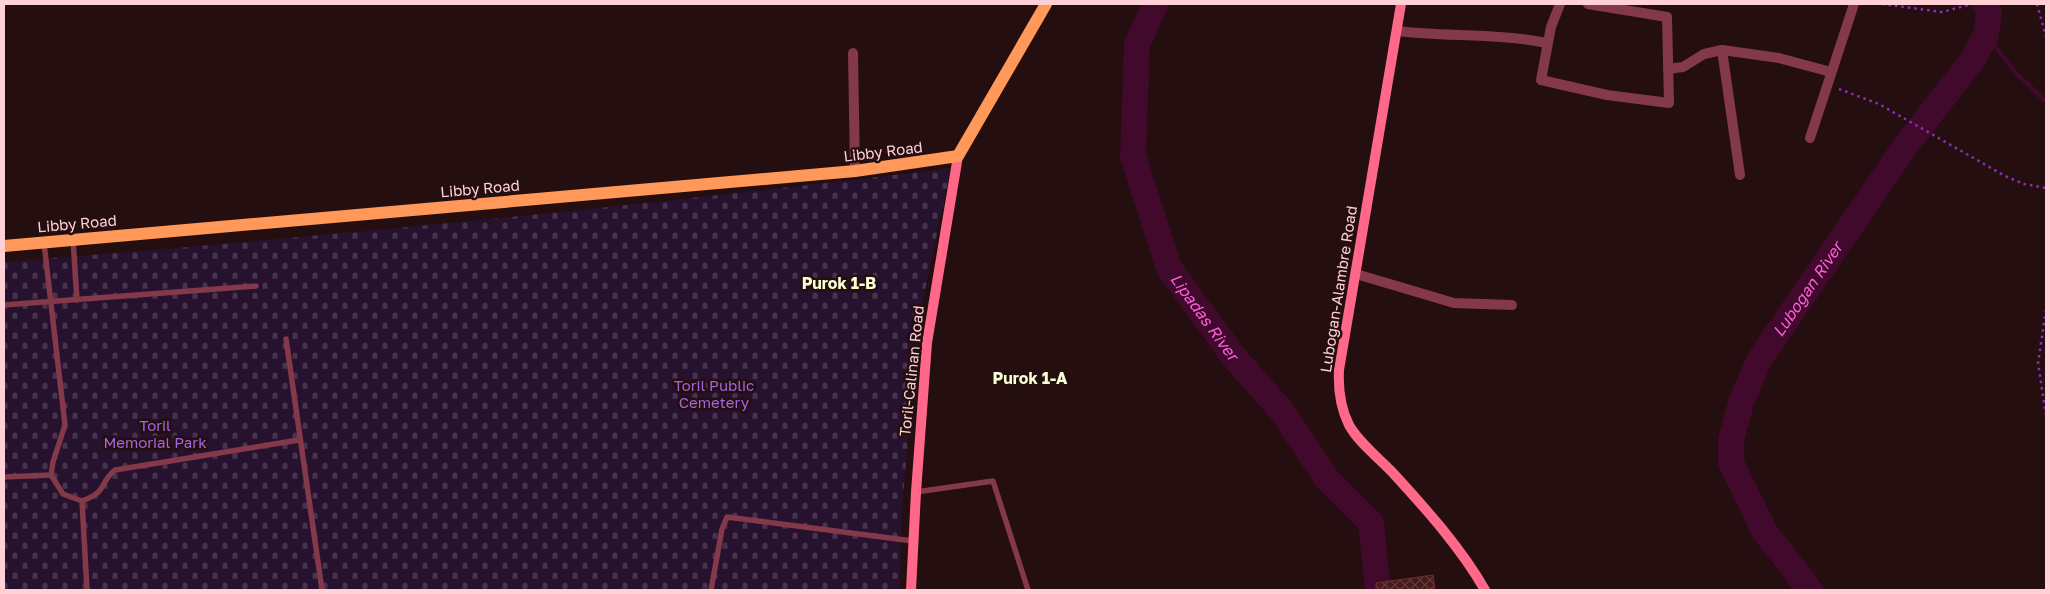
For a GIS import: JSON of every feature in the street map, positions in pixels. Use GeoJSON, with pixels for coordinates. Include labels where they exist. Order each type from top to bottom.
{"type":"FeatureCollection","features":[{"type":"Feature","properties":{"kind":"main road"},"geometry":{"type":"LineString","coordinates":[[958,156],[1046,4]]}},
{"type":"Feature","properties":{"kind":"main road","name":"Libby Road"},"geometry":{"type":"LineString","coordinates":[[4,246],[855,172],[958,156]]}},
{"type":"Feature","properties":{"kind":"street","name":"Lubogan-Alambre Road"},"geometry":{"type":"LineString","coordinates":[[1401,4],[1339,370],[1338,390],[1342,410],[1350,428],[1452,543],[1486,590]]}},
{"type":"Feature","properties":{"kind":"street"},"geometry":{"type":"LineString","coordinates":[[1560,4],[1547,43],[1541,80],[1578,90],[1669,103],[1667,17],[1588,4]]}},
{"type":"Feature","properties":{"kind":"street"},"geometry":{"type":"LineString","coordinates":[[1810,138],[1854,4]]}},
{"type":"Feature","properties":{"kind":"street"},"geometry":{"type":"LineString","coordinates":[[1396,31],[1451,36],[1504,36],[1547,43]]}},
{"type":"Feature","properties":{"kind":"street"},"geometry":{"type":"LineString","coordinates":[[1668,69],[1683,67],[1704,54],[1722,50],[1778,58],[1831,72]]}},
{"type":"Feature","properties":{"kind":"street"},"geometry":{"type":"LineString","coordinates":[[1722,50],[1740,175]]}},
{"type":"Feature","properties":{"kind":"street"},"geometry":{"type":"LineString","coordinates":[[853,53],[855,172]]}},
{"type":"Feature","properties":{"kind":"street","name":"Toril-Calinan Road"},"geometry":{"type":"LineString","coordinates":[[912,590],[913,541],[927,343],[958,156]]}},
{"type":"Feature","properties":{"kind":"street"},"geometry":{"type":"LineString","coordinates":[[1356,274],[1454,303],[1512,305]]}},
{"type":"Feature","properties":{"kind":"lane"},"geometry":{"type":"LineString","coordinates":[[73,240],[77,300]]}},
{"type":"Feature","properties":{"kind":"lane"},"geometry":{"type":"LineString","coordinates":[[44,242],[64,425],[63,435],[52,462],[51,475],[64,494],[82,501],[101,492],[115,470],[299,440]]}},
{"type":"Feature","properties":{"kind":"lane"},"geometry":{"type":"LineString","coordinates":[[4,305],[256,286]]}},
{"type":"Feature","properties":{"kind":"lane"},"geometry":{"type":"LineString","coordinates":[[286,339],[322,590]]}},
{"type":"Feature","properties":{"kind":"lane"},"geometry":{"type":"LineString","coordinates":[[4,478],[51,475]]}},
{"type":"Feature","properties":{"kind":"lane"},"geometry":{"type":"LineString","coordinates":[[916,492],[993,481],[1028,590]]}},
{"type":"Feature","properties":{"kind":"lane"},"geometry":{"type":"LineString","coordinates":[[82,501],[87,590]]}},
{"type":"Feature","properties":{"kind":"lane"},"geometry":{"type":"LineString","coordinates":[[711,590],[722,529],[726,517],[913,541]]}},
{"type":"Feature","properties":{"kind":"path"},"geometry":{"type":"LineString","coordinates":[[1882,4],[1942,12],[1971,4]]}},
{"type":"Feature","properties":{"kind":"path"},"geometry":{"type":"LineString","coordinates":[[2038,4],[2046,37]]}},
{"type":"Feature","properties":{"kind":"path"},"geometry":{"type":"LineString","coordinates":[[1827,85],[1879,104],[2005,176],[2024,184],[2046,188]]}},
{"type":"Feature","properties":{"kind":"path"},"geometry":{"type":"LineString","coordinates":[[2046,310],[2038,363],[2046,415]]}},
{"type":"Feature","properties":{"kind":"green space","name":"Toril Public Cemetery"},"geometry":{"type":"Polygon","coordinates":[[[951,168],[919,319],[901,519],[900,590],[4,590],[4,262],[478,220],[715,196],[951,168]]]}},
{"type":"Feature","properties":{"kind":"building"},"geometry":{"type":"Polygon","coordinates":[[[1433,575],[1435,590],[1376,590],[1376,583],[1433,575]]]}},
{"type":"Feature","properties":{"kind":"waterway","name":"Lipadas River"},"geometry":{"type":"LineString","coordinates":[[1155,4],[1137,45],[1133,156],[1169,268],[1233,356],[1281,410],[1327,479],[1371,523],[1378,590]]}},
{"type":"Feature","properties":{"kind":"waterway","name":"Lubogan River"},"geometry":{"type":"LineString","coordinates":[[1810,590],[1765,532],[1731,463],[1731,440],[1742,400],[1759,360],[1906,145],[1974,58],[1986,34],[1989,14],[1986,4]]}},
{"type":"Feature","properties":{"kind":"waterway"},"geometry":{"type":"LineString","coordinates":[[1986,34],[2014,71],[2046,102]]}},
{"type":"Feature","properties":{"kind":"district","name":"Purok 1-B"},"geometry":{"type":"Point","coordinates":[839,283]}},
{"type":"Feature","properties":{"kind":"district","name":"Purok 1-A"},"geometry":{"type":"Point","coordinates":[1030,378]}},
{"type":"Feature","properties":{"kind":"park label","name":"Toril Memorial Park"},"geometry":{"type":"Point","coordinates":[155,434]}}]}
